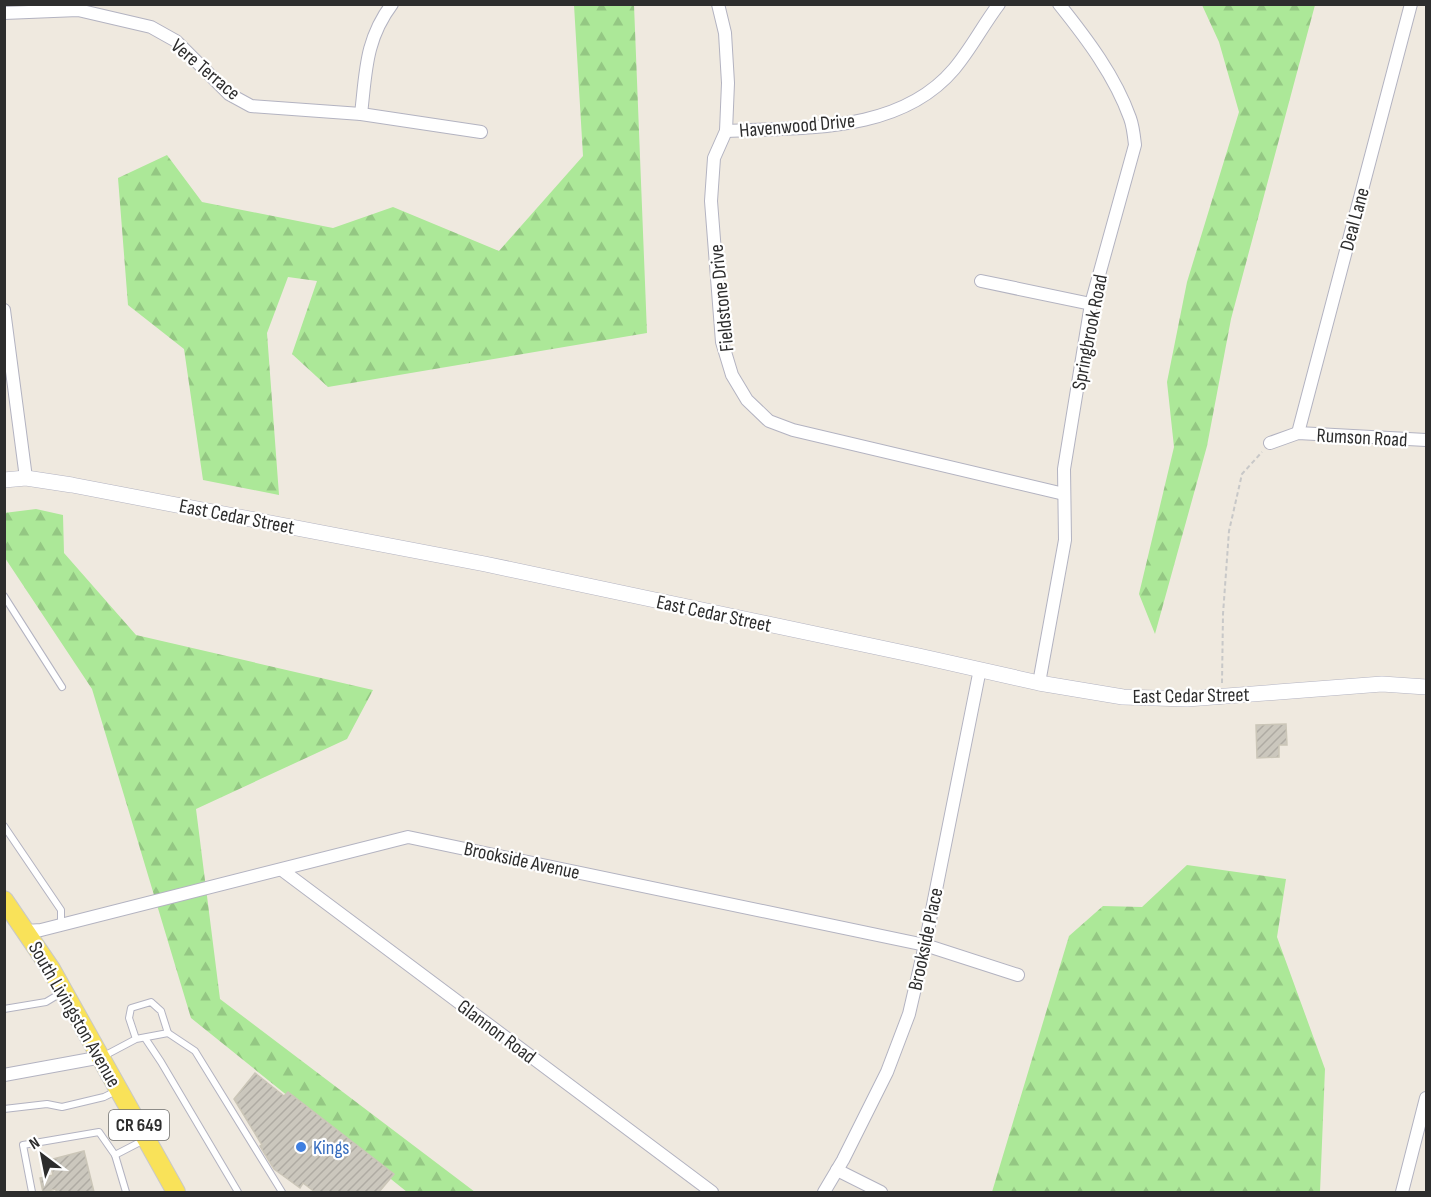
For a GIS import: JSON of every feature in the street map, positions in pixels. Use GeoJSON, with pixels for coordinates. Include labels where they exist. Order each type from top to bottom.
{"type":"FeatureCollection","features":[{"type":"Feature","properties":{"kind":"main road","name":"South Livingston Avenue"},"geometry":{"type":"LineString","coordinates":[[5,902],[64,992],[176,1192]]}},
{"type":"Feature","properties":{"kind":"street"},"geometry":{"type":"LineString","coordinates":[[361,114],[368,51],[375,31],[392,4]]}},
{"type":"Feature","properties":{"kind":"street","name":"Fieldstone Drive"},"geometry":{"type":"LineString","coordinates":[[718,4],[725,33],[728,83],[726,131],[714,158],[711,201],[723,342],[732,375],[747,400],[770,421],[793,430],[1064,494]]}},
{"type":"Feature","properties":{"kind":"street","name":"Havenwood Drive"},"geometry":{"type":"LineString","coordinates":[[726,131],[842,125],[889,112],[928,93],[953,70],[999,4]]}},
{"type":"Feature","properties":{"kind":"street","name":"Springbrook Road"},"geometry":{"type":"LineString","coordinates":[[1039,683],[1065,540],[1064,469],[1091,304],[1135,145],[1131,120],[1121,96],[1086,37],[1059,4]]}},
{"type":"Feature","properties":{"kind":"street","name":"Deal Lane"},"geometry":{"type":"LineString","coordinates":[[1298,433],[1411,4]]}},
{"type":"Feature","properties":{"kind":"street","name":"Vere Terrace"},"geometry":{"type":"LineString","coordinates":[[4,13],[78,10],[151,27],[176,41],[229,94],[250,106],[361,114],[481,132]]}},
{"type":"Feature","properties":{"kind":"street"},"geometry":{"type":"LineString","coordinates":[[981,281],[1091,304]]}},
{"type":"Feature","properties":{"kind":"street"},"geometry":{"type":"LineString","coordinates":[[4,310],[26,477]]}},
{"type":"Feature","properties":{"kind":"street"},"geometry":{"type":"LineString","coordinates":[[1270,443],[1298,433]]}},
{"type":"Feature","properties":{"kind":"street","name":"Rumson Road"},"geometry":{"type":"LineString","coordinates":[[1298,433],[1426,440]]}},
{"type":"Feature","properties":{"kind":"street","name":"East Cedar Street"},"geometry":{"type":"LineString","coordinates":[[4,480],[26,477],[72,484],[496,566],[1039,683],[1123,697],[1156,699],[1222,697],[1382,684],[1426,687]]}},
{"type":"Feature","properties":{"kind":"street","name":"Brookside Place"},"geometry":{"type":"LineString","coordinates":[[824,1192],[887,1072],[909,1014],[980,669]]}},
{"type":"Feature","properties":{"kind":"street","name":"Brookside Avenue"},"geometry":{"type":"LineString","coordinates":[[26,931],[61,925],[408,837],[925,945],[1018,975]]}},
{"type":"Feature","properties":{"kind":"street","name":"Glannon Road"},"geometry":{"type":"LineString","coordinates":[[282,870],[712,1192]]}},
{"type":"Feature","properties":{"kind":"street"},"geometry":{"type":"LineString","coordinates":[[4,1075],[102,1057]]}},
{"type":"Feature","properties":{"kind":"street"},"geometry":{"type":"LineString","coordinates":[[1402,1192],[1426,1098]]}},
{"type":"Feature","properties":{"kind":"street"},"geometry":{"type":"LineString","coordinates":[[837,1170],[881,1192]]}},
{"type":"Feature","properties":{"kind":"lane"},"geometry":{"type":"LineString","coordinates":[[4,596],[62,687]]}},
{"type":"Feature","properties":{"kind":"lane"},"geometry":{"type":"LineString","coordinates":[[4,826],[61,910],[61,925]]}},
{"type":"Feature","properties":{"kind":"lane"},"geometry":{"type":"LineString","coordinates":[[4,1009],[46,1002],[64,992]]}},
{"type":"Feature","properties":{"kind":"lane"},"geometry":{"type":"LineString","coordinates":[[136,1039],[129,1018],[131,1008],[151,1002],[161,1011],[168,1033],[195,1051],[282,1192]]}},
{"type":"Feature","properties":{"kind":"lane"},"geometry":{"type":"LineString","coordinates":[[102,1057],[136,1039],[168,1033]]}},
{"type":"Feature","properties":{"kind":"lane"},"geometry":{"type":"LineString","coordinates":[[145,1038],[238,1192]]}},
{"type":"Feature","properties":{"kind":"lane"},"geometry":{"type":"LineString","coordinates":[[4,1109],[47,1104],[62,1107],[104,1097],[119,1089]]}},
{"type":"Feature","properties":{"kind":"lane"},"geometry":{"type":"LineString","coordinates":[[32,1192],[23,1145],[99,1132],[115,1155],[126,1192]]}},
{"type":"Feature","properties":{"kind":"lane"},"geometry":{"type":"LineString","coordinates":[[115,1155],[147,1139]]}},
{"type":"Feature","properties":{"kind":"path"},"geometry":{"type":"LineString","coordinates":[[1222,697],[1223,614],[1229,531],[1242,474],[1270,443]]}},
{"type":"Feature","properties":{"kind":"green space"},"geometry":{"type":"Polygon","coordinates":[[[574,5],[634,5],[647,333],[328,387],[292,354],[317,281],[288,277],[267,333],[279,495],[203,480],[184,349],[128,305],[118,178],[167,155],[202,202],[333,228],[393,207],[499,251],[583,156],[574,5]]]}},
{"type":"Feature","properties":{"kind":"green space"},"geometry":{"type":"Polygon","coordinates":[[[1202,5],[1315,5],[1231,319],[1207,446],[1155,634],[1139,594],[1174,447],[1167,382],[1187,282],[1239,112],[1219,42],[1202,5]]]}},
{"type":"Feature","properties":{"kind":"green space"},"geometry":{"type":"Polygon","coordinates":[[[36,509],[63,515],[64,553],[136,635],[373,690],[347,739],[196,809],[220,999],[475,1192],[407,1192],[191,1018],[92,689],[5,558],[4,513],[36,509]]]}},
{"type":"Feature","properties":{"kind":"green space"},"geometry":{"type":"Polygon","coordinates":[[[1187,865],[1286,879],[1277,937],[1325,1069],[1320,1192],[992,1192],[1069,936],[1103,906],[1142,907],[1187,865]]]}},
{"type":"Feature","properties":{"kind":"building"},"geometry":{"type":"Polygon","coordinates":[[[1286,724],[1287,745],[1279,745],[1279,757],[1257,758],[1256,725],[1286,724]]]}},
{"type":"Feature","properties":{"kind":"building"},"geometry":{"type":"Polygon","coordinates":[[[255,1073],[284,1096],[288,1092],[394,1174],[379,1192],[315,1192],[303,1183],[300,1188],[274,1169],[234,1099],[255,1073]]]}},
{"type":"Feature","properties":{"kind":"building"},"geometry":{"type":"Polygon","coordinates":[[[84,1151],[94,1192],[56,1192],[56,1189],[43,1192],[40,1178],[53,1175],[49,1160],[84,1151]]]}},
{"type":"Feature","properties":{"kind":"place","name":"Kings"},"geometry":{"type":"Point","coordinates":[301,1147]}}]}
